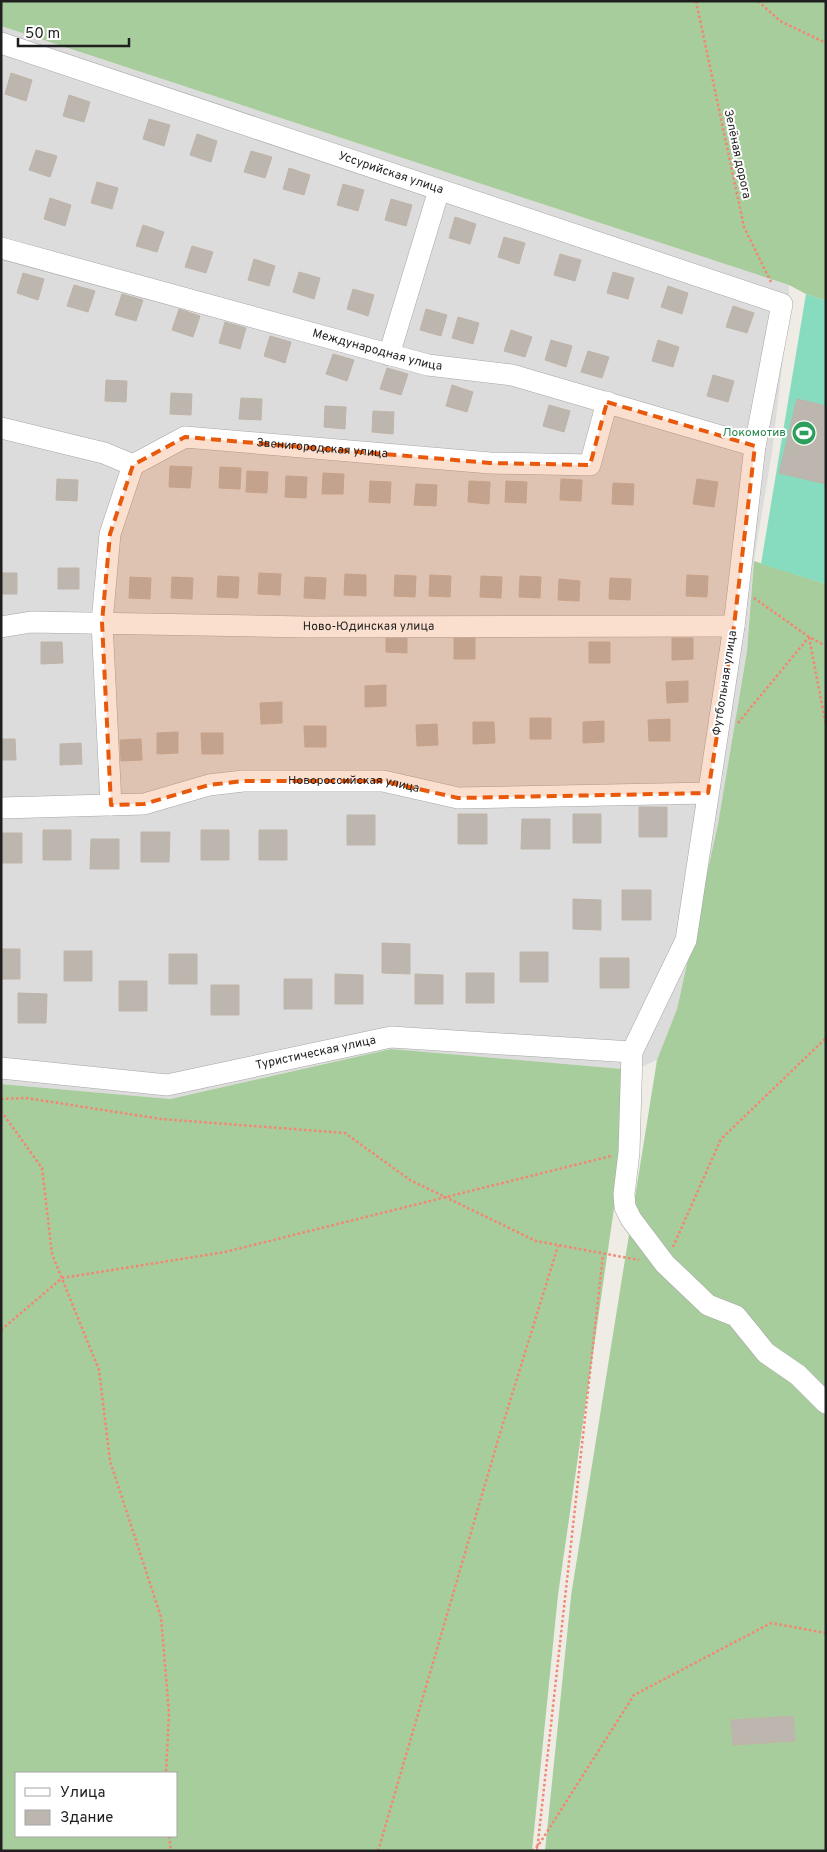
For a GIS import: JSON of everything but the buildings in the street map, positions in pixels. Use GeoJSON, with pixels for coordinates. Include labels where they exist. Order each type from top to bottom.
{"type":"FeatureCollection","features":[{"type":"Feature","properties":{"kind":"street","name":"Уссурийская улица"},"geometry":{"type":"LineString","coordinates":[[1,43],[782,304]]}},
{"type":"Feature","properties":{"kind":"street"},"geometry":{"type":"LineString","coordinates":[[388,355],[439,190]]}},
{"type":"Feature","properties":{"kind":"street","name":"Международная улица"},"geometry":{"type":"LineString","coordinates":[[1,248],[428,365],[512,375],[755,446]]}},
{"type":"Feature","properties":{"kind":"street","name":"Футбольная улица"},"geometry":{"type":"LineString","coordinates":[[632,1052],[686,940],[734,626],[755,446],[782,304]]}},
{"type":"Feature","properties":{"kind":"street","name":"Звенигородская улица"},"geometry":{"type":"LineString","coordinates":[[132,465],[185,437],[490,462],[590,465],[607,402]]}},
{"type":"Feature","properties":{"kind":"street"},"geometry":{"type":"LineString","coordinates":[[1,428],[104,453],[132,465],[110,534],[102,622],[111,805]]}},
{"type":"Feature","properties":{"kind":"street","name":"Ново-Юдинская улица"},"geometry":{"type":"LineString","coordinates":[[1,627],[31,622],[305,627],[734,626]]}},
{"type":"Feature","properties":{"kind":"street","name":"Новороссийская улица"},"geometry":{"type":"LineString","coordinates":[[1,808],[144,804],[210,785],[243,781],[383,781],[458,798],[708,793]]}},
{"type":"Feature","properties":{"kind":"street","name":"Туристическая улица"},"geometry":{"type":"LineString","coordinates":[[1,1068],[167,1085],[391,1037],[632,1052]]}},
{"type":"Feature","properties":{"kind":"street"},"geometry":{"type":"LineString","coordinates":[[632,1052],[629,1152],[624,1194],[625,1207],[631,1219],[665,1264],[708,1305],[736,1316],[766,1353],[798,1375],[826,1403]]}},
{"type":"Feature","properties":{"kind":"path","name":"Зелёная дорога"},"geometry":{"type":"LineString","coordinates":[[696,1],[744,226],[782,304]]}},
{"type":"Feature","properties":{"kind":"path"},"geometry":{"type":"LineString","coordinates":[[758,1],[780,21],[826,43]]}},
{"type":"Feature","properties":{"kind":"path"},"geometry":{"type":"LineString","coordinates":[[738,587],[809,637],[826,646]]}},
{"type":"Feature","properties":{"kind":"path"},"geometry":{"type":"LineString","coordinates":[[809,637],[826,726]]}},
{"type":"Feature","properties":{"kind":"path"},"geometry":{"type":"LineString","coordinates":[[734,728],[809,637]]}},
{"type":"Feature","properties":{"kind":"path"},"geometry":{"type":"LineString","coordinates":[[1,1099],[26,1098],[161,1118],[345,1133],[410,1180],[536,1242],[665,1264],[721,1139],[826,1038]]}},
{"type":"Feature","properties":{"kind":"path"},"geometry":{"type":"LineString","coordinates":[[1,1111],[42,1168],[52,1254],[99,1370],[110,1461],[161,1616],[169,1713],[166,1772]]}},
{"type":"Feature","properties":{"kind":"path"},"geometry":{"type":"LineString","coordinates":[[1,1330],[62,1278],[225,1252],[629,1152]]}},
{"type":"Feature","properties":{"kind":"path"},"geometry":{"type":"LineString","coordinates":[[378,1851],[495,1450],[558,1246]]}},
{"type":"Feature","properties":{"kind":"path"},"geometry":{"type":"LineString","coordinates":[[537,1851],[604,1255]]}},
{"type":"Feature","properties":{"kind":"path"},"geometry":{"type":"LineString","coordinates":[[532,1851],[538,1846],[634,1695],[772,1623],[826,1633]]}},
{"type":"Feature","properties":{"kind":"path"},"geometry":{"type":"LineString","coordinates":[[169,1837],[170,1851]]}},
{"type":"Feature","properties":{"kind":"highlighted area"},"geometry":{"type":"Polygon","coordinates":[[[607,402],[755,446],[734,626],[708,793],[458,798],[383,781],[243,781],[209,785],[144,804],[111,805],[102,622],[110,534],[133,465],[185,437],[490,463],[590,465],[607,402]]]}},
{"type":"Feature","properties":{"kind":"shaded area"},"geometry":{"type":"Polygon","coordinates":[[[1,26],[789,285],[789,308],[772,452],[754,561],[747,651],[718,824],[677,1009],[657,1060],[634,1070],[391,1049],[169,1099],[1,1084],[1,26]]]}},
{"type":"Feature","properties":{"kind":"green space"},"geometry":{"type":"Polygon","coordinates":[[[1,1],[826,1],[826,301],[806,294],[789,285],[1,26],[1,1]]]}},
{"type":"Feature","properties":{"kind":"green space","name":"Локомотив"},"geometry":{"type":"Polygon","coordinates":[[[806,294],[826,301],[826,584],[761,564],[806,294]]]}},
{"type":"Feature","properties":{"kind":"green space"},"geometry":{"type":"Polygon","coordinates":[[[754,561],[826,584],[826,1851],[545,1851],[571,1596],[657,1060],[677,1009],[718,824],[747,651],[754,561]]]}},
{"type":"Feature","properties":{"kind":"green space"},"geometry":{"type":"Polygon","coordinates":[[[391,1049],[634,1070],[558,1595],[532,1851],[1,1851],[1,1084],[170,1099],[391,1049]]]}},
{"type":"Feature","properties":{"kind":"place","name":"Локомотив"},"geometry":{"type":"Point","coordinates":[804,433]}}]}
